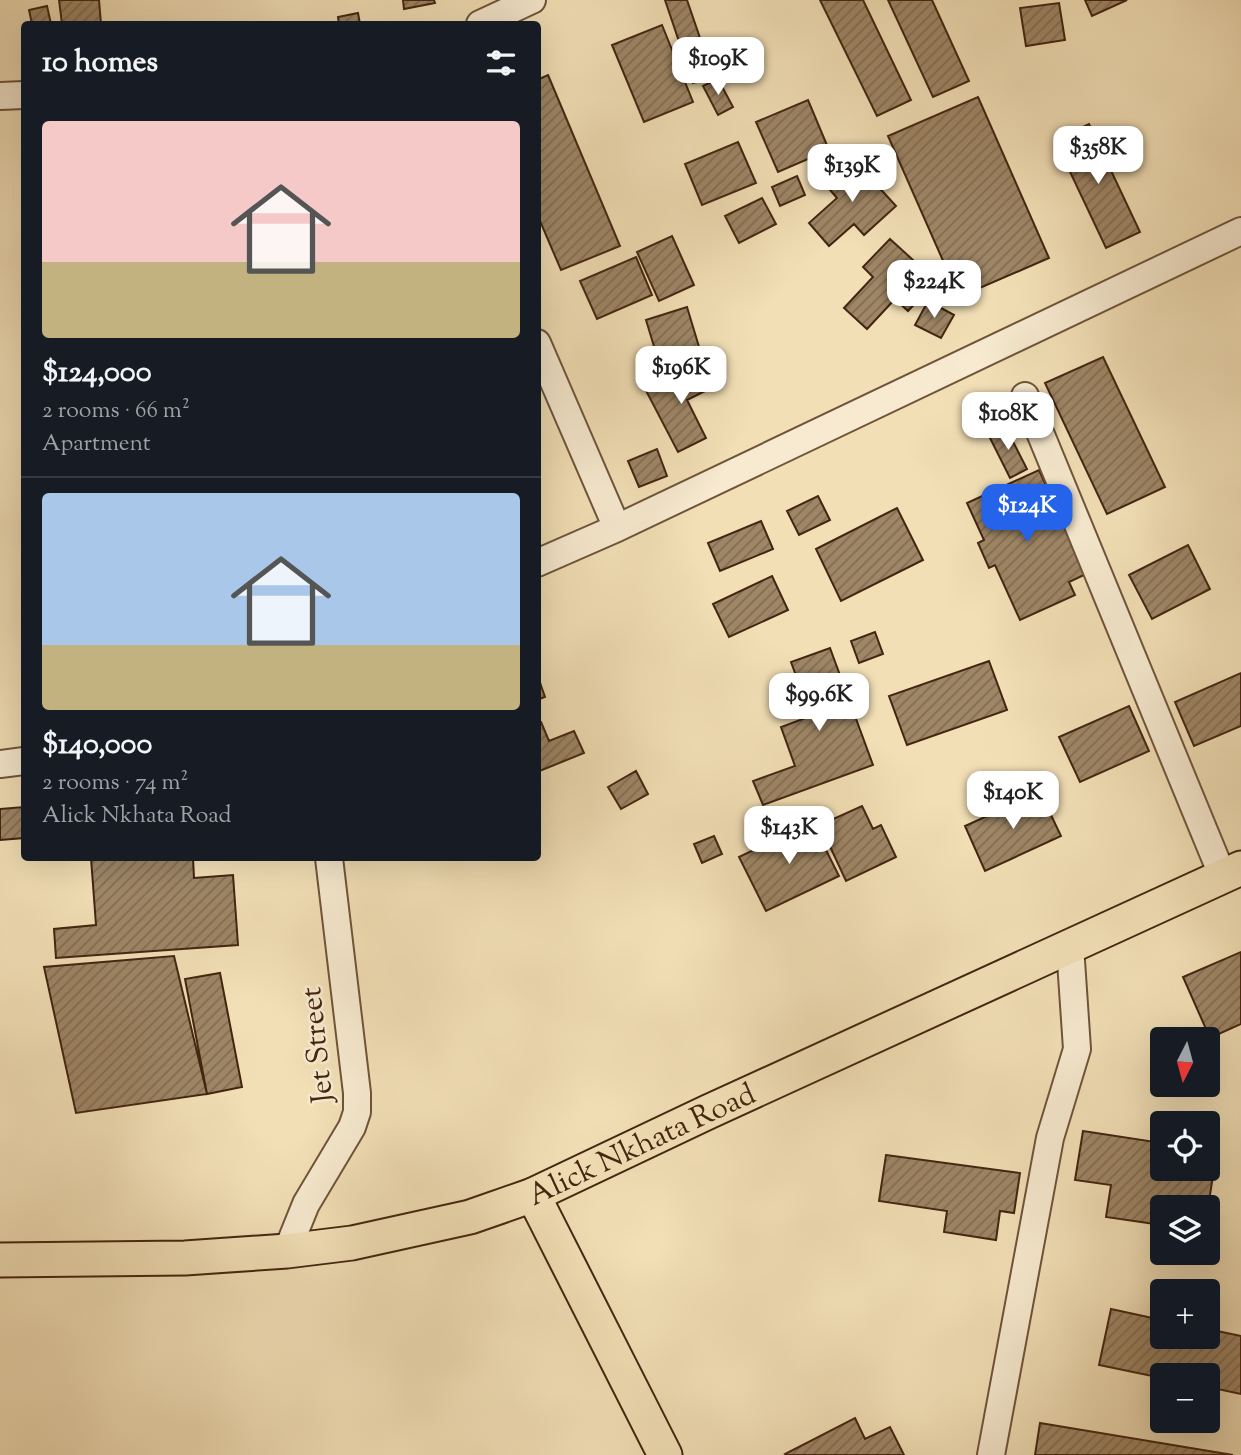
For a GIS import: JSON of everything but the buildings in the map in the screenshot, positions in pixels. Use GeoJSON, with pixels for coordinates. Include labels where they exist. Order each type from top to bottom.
{"type":"FeatureCollection","features":[{"type":"Feature","properties":{"kind":"main road","name":"Alick Nkhata Road"},"geometry":{"type":"LineString","coordinates":[[0,1260],[185,1258],[287,1251],[352,1243],[470,1217],[533,1195],[720,1106],[1232,872]]}},
{"type":"Feature","properties":{"kind":"main road"},"geometry":{"type":"LineString","coordinates":[[533,1195],[665,1455]]}},
{"type":"Feature","properties":{"kind":"street"},"geometry":{"type":"LineString","coordinates":[[486,21],[532,0]]}},
{"type":"Feature","properties":{"kind":"street"},"geometry":{"type":"LineString","coordinates":[[0,96],[21,95]]}},
{"type":"Feature","properties":{"kind":"street"},"geometry":{"type":"LineString","coordinates":[[541,561],[617,528],[1241,231]]}},
{"type":"Feature","properties":{"kind":"street"},"geometry":{"type":"LineString","coordinates":[[541,352],[617,528]]}},
{"type":"Feature","properties":{"kind":"street"},"geometry":{"type":"LineString","coordinates":[[1025,396],[1232,872]]}},
{"type":"Feature","properties":{"kind":"street"},"geometry":{"type":"LineString","coordinates":[[0,764],[21,761]]}},
{"type":"Feature","properties":{"kind":"street","name":"Jet Street"},"geometry":{"type":"LineString","coordinates":[[287,1251],[306,1204],[352,1127],[357,1112],[329,861]]}},
{"type":"Feature","properties":{"kind":"street"},"geometry":{"type":"LineString","coordinates":[[990,1455],[1050,1139],[1077,1049],[1070,946]]}}]}
